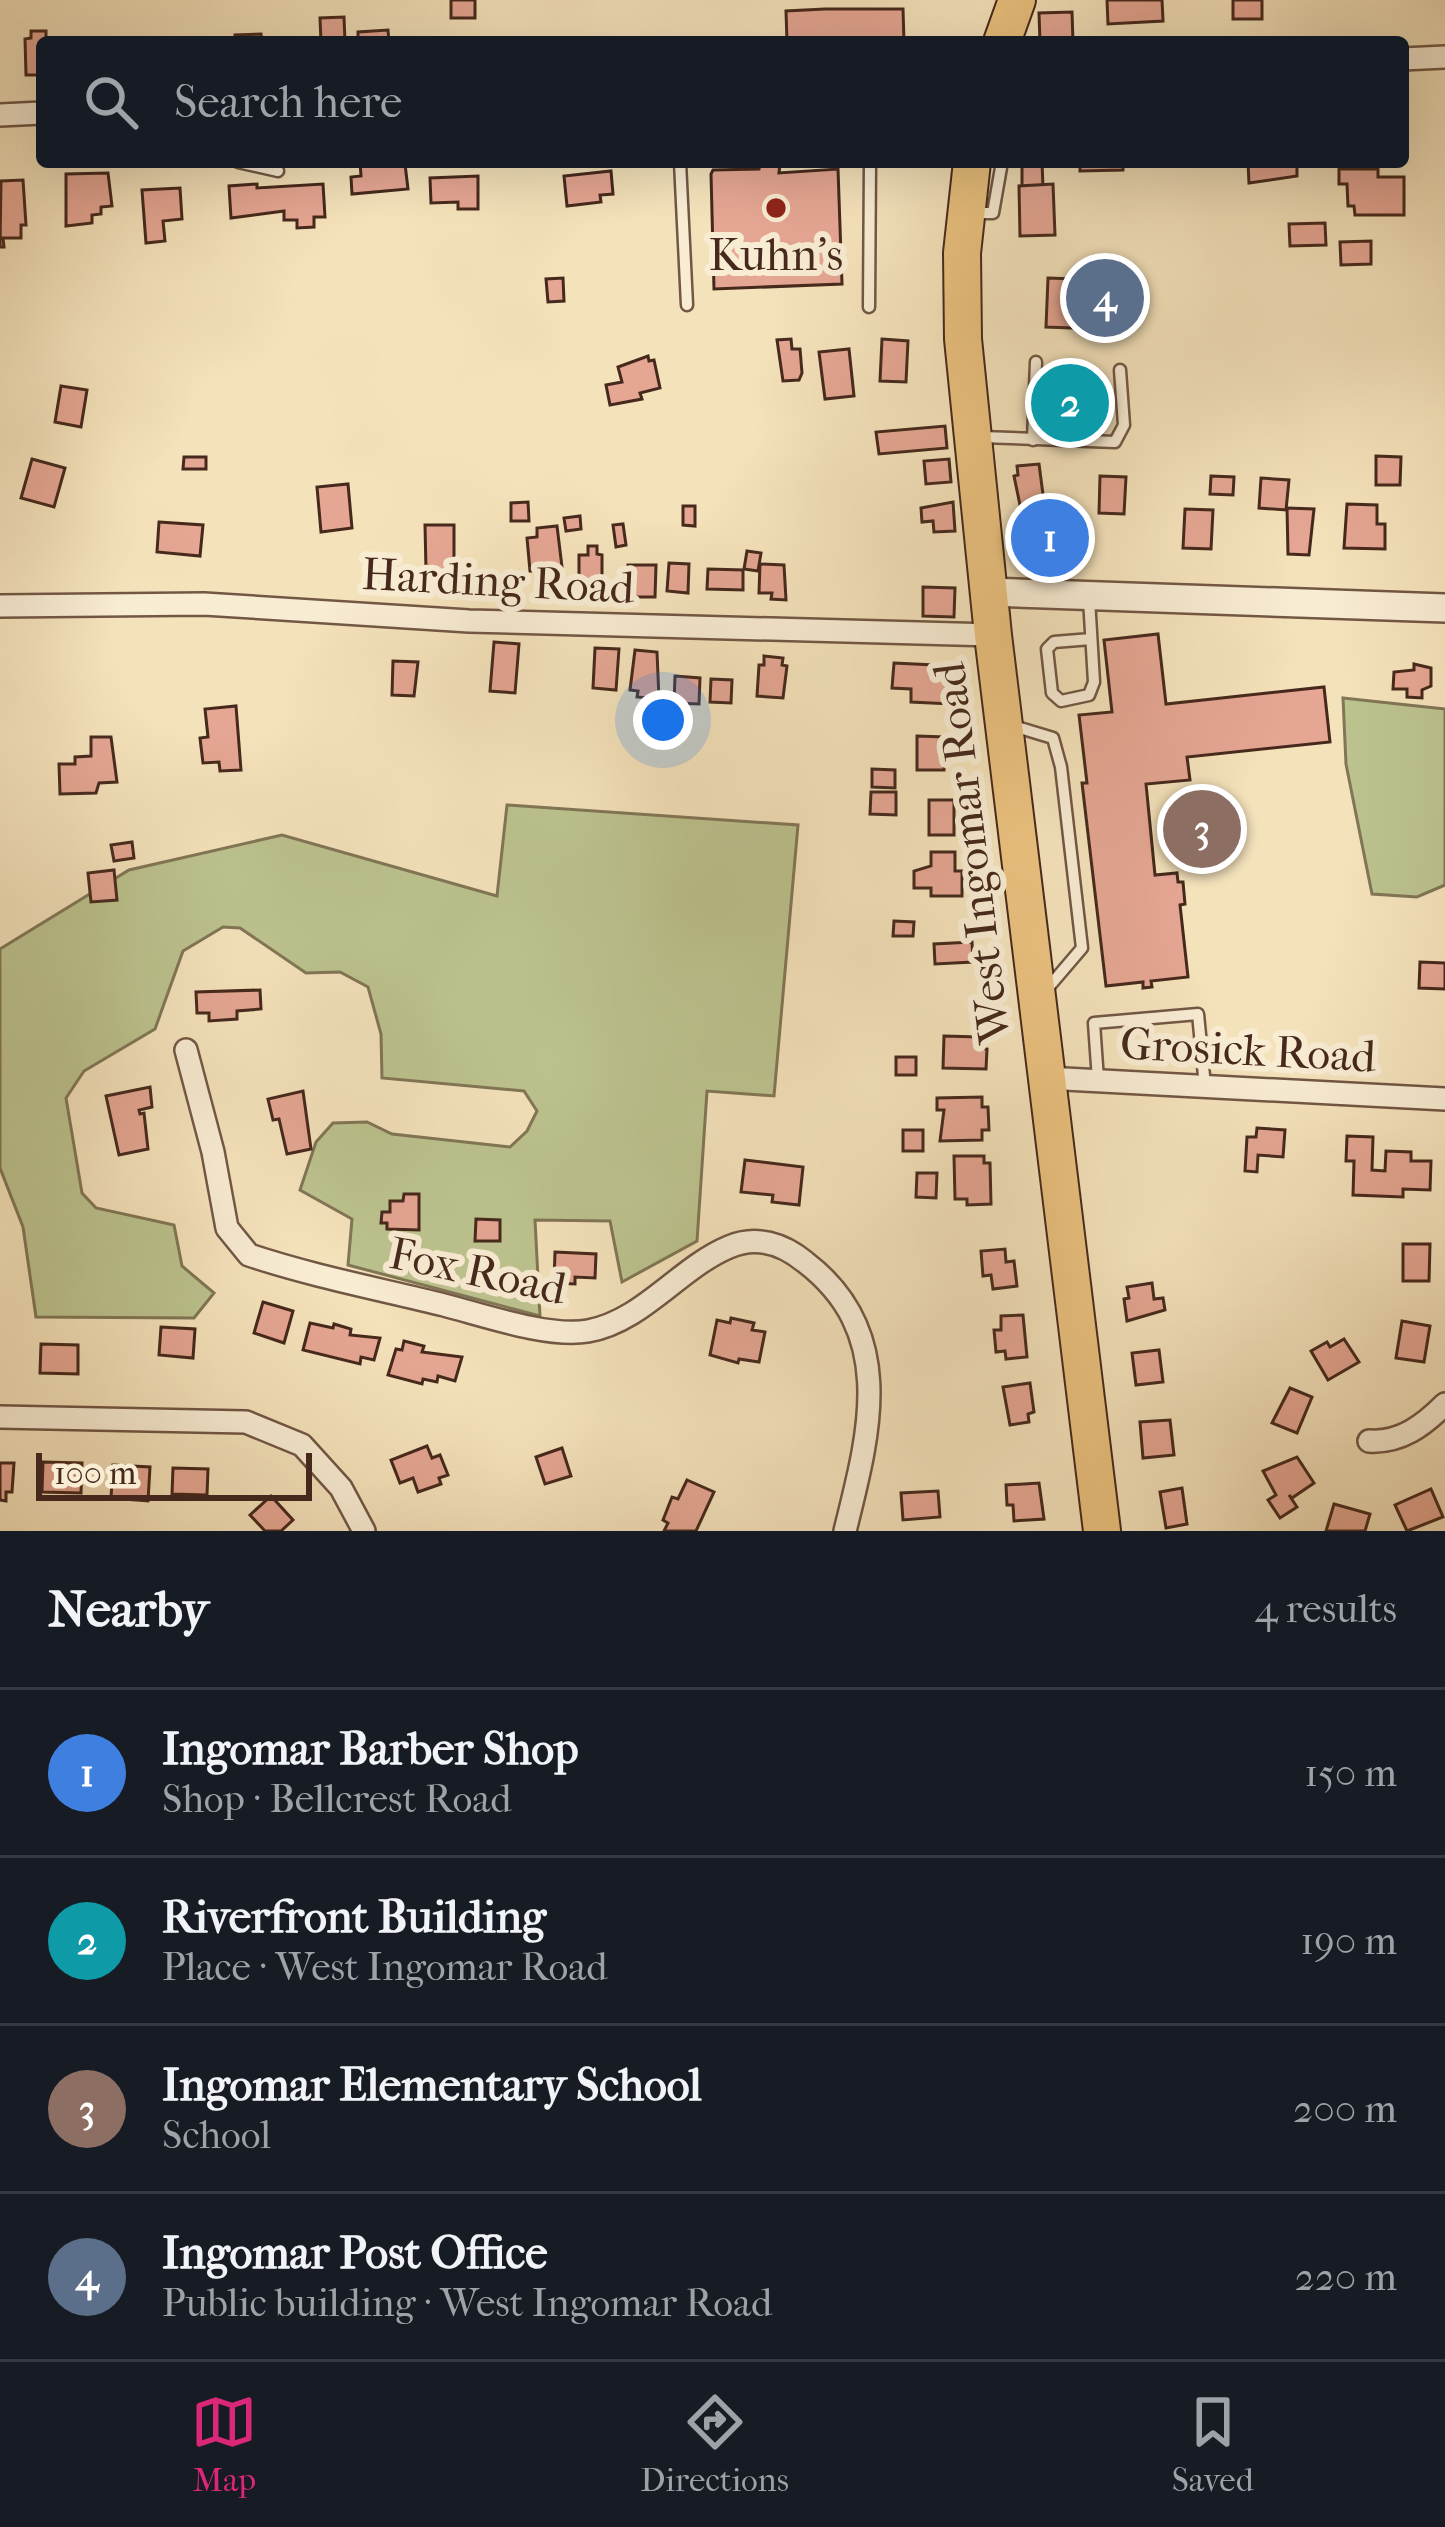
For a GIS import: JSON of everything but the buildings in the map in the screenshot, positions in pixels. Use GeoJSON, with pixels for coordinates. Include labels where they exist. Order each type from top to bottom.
{"type":"FeatureCollection","features":[{"type":"Feature","properties":{"kind":"main road"},"geometry":{"type":"LineString","coordinates":[[1004,36],[1017,0]]}},
{"type":"Feature","properties":{"kind":"main road","name":"West Ingomar Road"},"geometry":{"type":"LineString","coordinates":[[971,168],[961,310],[973,436],[1102,1531]]}},
{"type":"Feature","properties":{"kind":"street"},"geometry":{"type":"LineString","coordinates":[[1409,59],[1445,57]]}},
{"type":"Feature","properties":{"kind":"street"},"geometry":{"type":"LineString","coordinates":[[0,115],[36,113]]}},
{"type":"Feature","properties":{"kind":"street"},"geometry":{"type":"LineString","coordinates":[[988,592],[1445,608]]}},
{"type":"Feature","properties":{"kind":"street","name":"Harding Road"},"geometry":{"type":"LineString","coordinates":[[0,606],[204,604],[470,621],[993,635]]}},
{"type":"Feature","properties":{"kind":"street","name":"Fox Road"},"geometry":{"type":"LineString","coordinates":[[186,1050],[227,1228],[249,1255],[281,1266],[488,1316],[585,1331],[634,1311],[730,1246],[751,1241],[788,1249],[840,1296],[864,1347],[872,1399],[845,1531]]}},
{"type":"Feature","properties":{"kind":"street","name":"Grosick Road"},"geometry":{"type":"LineString","coordinates":[[1046,1078],[1445,1099]]}},
{"type":"Feature","properties":{"kind":"street"},"geometry":{"type":"LineString","coordinates":[[1369,1441],[1415,1430],[1445,1404]]}},
{"type":"Feature","properties":{"kind":"street"},"geometry":{"type":"LineString","coordinates":[[0,1417],[246,1422],[302,1445],[341,1488],[364,1531]]}},
{"type":"Feature","properties":{"kind":"lane"},"geometry":{"type":"LineString","coordinates":[[265,168],[278,171]]}},
{"type":"Feature","properties":{"kind":"lane"},"geometry":{"type":"LineString","coordinates":[[680,168],[687,305]]}},
{"type":"Feature","properties":{"kind":"lane"},"geometry":{"type":"LineString","coordinates":[[869,308],[870,168]]}},
{"type":"Feature","properties":{"kind":"lane"},"geometry":{"type":"LineString","coordinates":[[965,212],[993,213],[1001,168]]}},
{"type":"Feature","properties":{"kind":"lane"},"geometry":{"type":"LineString","coordinates":[[1034,440],[1036,362]]}},
{"type":"Feature","properties":{"kind":"lane"},"geometry":{"type":"LineString","coordinates":[[973,436],[1115,442],[1124,425],[1120,370]]}},
{"type":"Feature","properties":{"kind":"lane"},"geometry":{"type":"LineString","coordinates":[[1089,596],[1094,682],[1089,695],[1061,701],[1052,694],[1047,649],[1054,642],[1091,639]]}},
{"type":"Feature","properties":{"kind":"lane"},"geometry":{"type":"LineString","coordinates":[[1004,724],[1053,738],[1061,767],[1082,947],[1037,1000]]}},
{"type":"Feature","properties":{"kind":"lane"},"geometry":{"type":"LineString","coordinates":[[1098,1080],[1094,1023],[1198,1013],[1204,1086]]}},
{"type":"Feature","properties":{"kind":"green space"},"geometry":{"type":"Polygon","coordinates":[[[1343,698],[1445,709],[1445,885],[1417,897],[1372,894],[1346,764],[1343,698]]]}},
{"type":"Feature","properties":{"kind":"green space"},"geometry":{"type":"Polygon","coordinates":[[[507,805],[798,825],[774,1096],[707,1091],[697,1241],[622,1282],[610,1221],[535,1220],[540,1316],[348,1265],[352,1219],[300,1190],[316,1142],[333,1123],[367,1122],[392,1134],[510,1147],[527,1131],[537,1111],[524,1091],[382,1078],[381,1034],[368,987],[340,972],[306,973],[240,928],[223,927],[183,951],[155,1029],[84,1071],[66,1098],[82,1193],[96,1208],[174,1225],[182,1266],[214,1293],[194,1318],[36,1317],[23,1227],[0,1168],[0,949],[129,870],[282,835],[497,896],[507,805]]]}},
{"type":"Feature","properties":{"kind":"place","name":"Kuhn's"},"geometry":{"type":"Point","coordinates":[776,208]}},
{"type":"Feature","properties":{"kind":"place","name":"Ingomar Post Office"},"geometry":{"type":"Point","coordinates":[1105,298]}},
{"type":"Feature","properties":{"kind":"place","name":"Riverfront Building"},"geometry":{"type":"Point","coordinates":[1070,403]}},
{"type":"Feature","properties":{"kind":"place","name":"Ingomar Barber Shop"},"geometry":{"type":"Point","coordinates":[1050,538]}},
{"type":"Feature","properties":{"kind":"place","name":"Ingomar Elementary School"},"geometry":{"type":"Point","coordinates":[1202,829]}}]}
